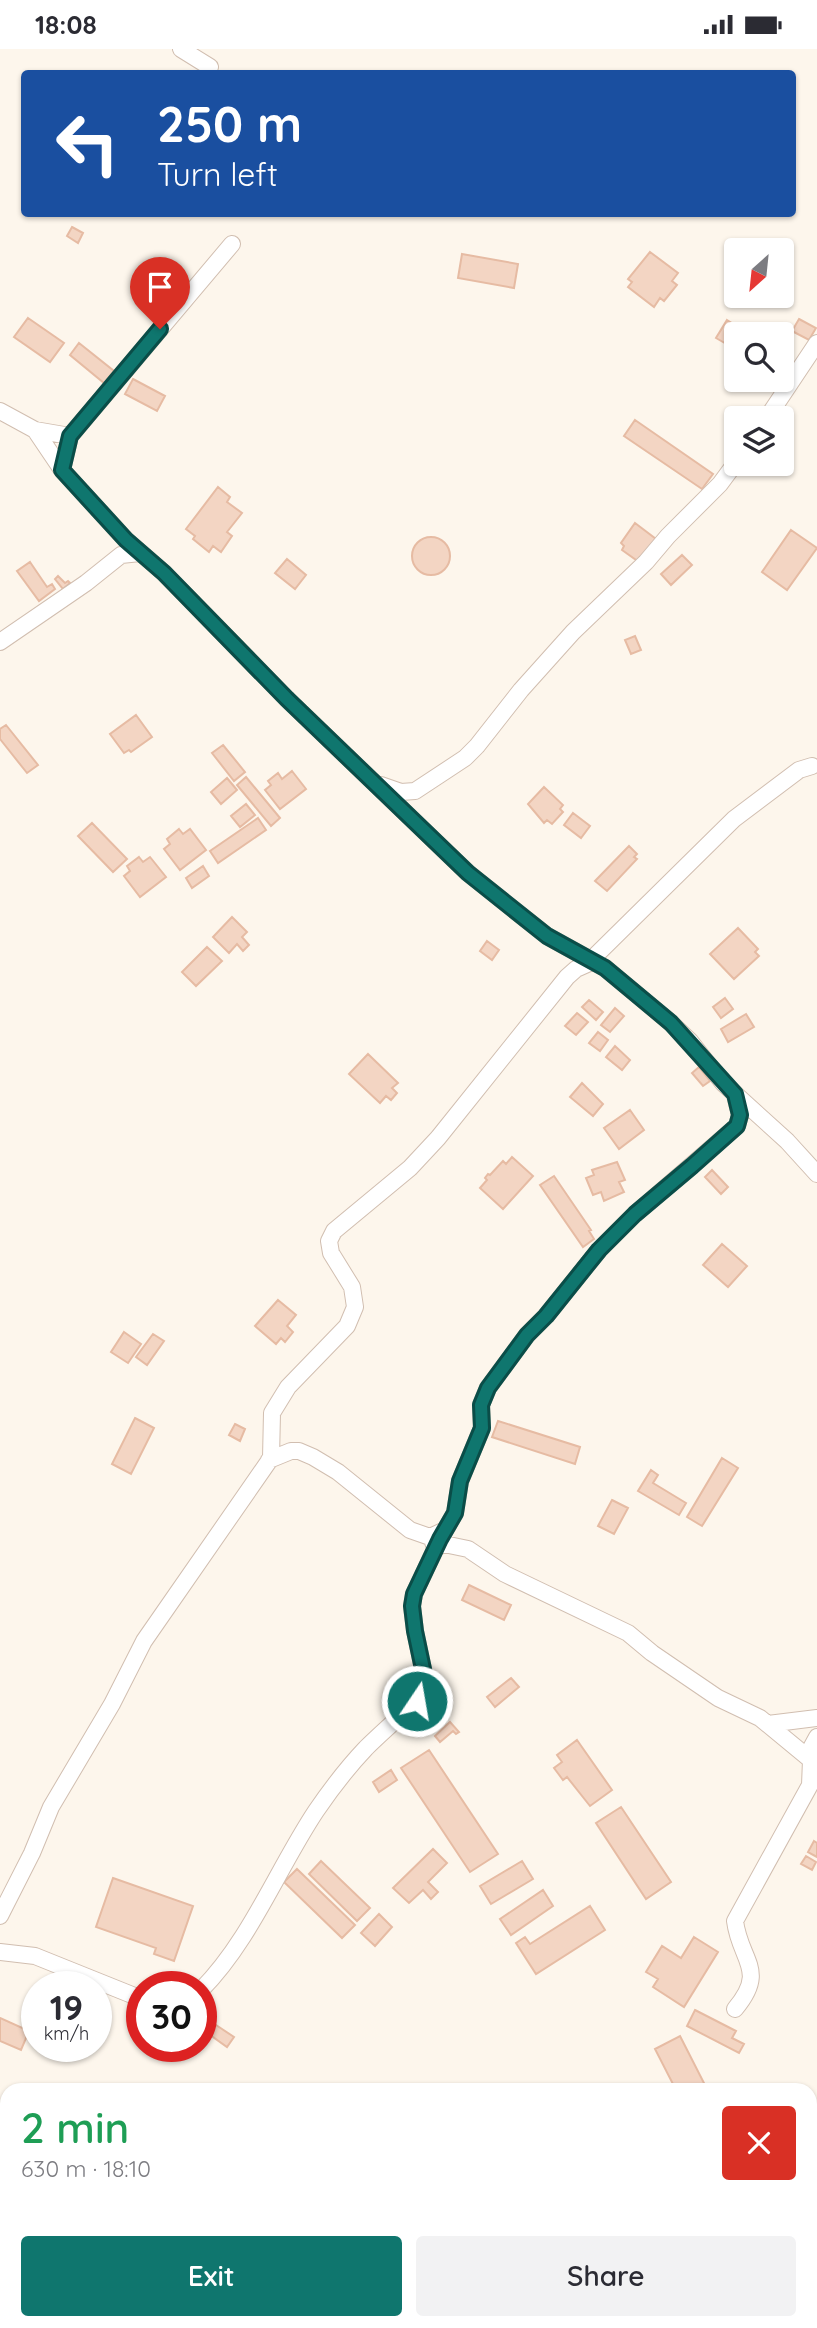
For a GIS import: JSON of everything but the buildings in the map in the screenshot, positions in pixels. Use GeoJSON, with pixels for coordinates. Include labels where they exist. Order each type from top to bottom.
{"type":"FeatureCollection","features":[{"type":"Feature","properties":{"kind":"street"},"geometry":{"type":"LineString","coordinates":[[181,49],[210,67]]}},
{"type":"Feature","properties":{"kind":"street"},"geometry":{"type":"LineString","coordinates":[[62,470],[70,436],[232,244]]}},
{"type":"Feature","properties":{"kind":"street"},"geometry":{"type":"LineString","coordinates":[[775,406],[817,343]]}},
{"type":"Feature","properties":{"kind":"street"},"geometry":{"type":"LineString","coordinates":[[0,411],[34,430],[70,436]]}},
{"type":"Feature","properties":{"kind":"street"},"geometry":{"type":"LineString","coordinates":[[34,430],[62,470],[124,547],[140,553],[164,573],[287,699],[468,873],[547,936],[605,968],[671,1023],[735,1094],[817,1174]]}},
{"type":"Feature","properties":{"kind":"street"},"geometry":{"type":"LineString","coordinates":[[373,782],[401,792],[415,791],[465,758],[573,632],[646,562],[726,476]]}},
{"type":"Feature","properties":{"kind":"street"},"geometry":{"type":"LineString","coordinates":[[0,642],[86,583],[124,547]]}},
{"type":"Feature","properties":{"kind":"street"},"geometry":{"type":"LineString","coordinates":[[0,1916],[32,1853],[51,1807],[112,1704],[144,1641],[269,1460],[272,1413],[288,1387],[347,1326],[355,1307],[352,1287],[331,1253],[329,1241],[334,1231],[402,1175],[429,1148],[567,977],[593,961],[734,819],[799,770],[812,766]]}},
{"type":"Feature","properties":{"kind":"street"},"geometry":{"type":"LineString","coordinates":[[415,791],[412,800],[416,822]]}},
{"type":"Feature","properties":{"kind":"street"},"geometry":{"type":"LineString","coordinates":[[572,950],[576,969]]}},
{"type":"Feature","properties":{"kind":"street"},"geometry":{"type":"LineString","coordinates":[[735,1094],[740,1115],[737,1126]]}},
{"type":"Feature","properties":{"kind":"street"},"geometry":{"type":"LineString","coordinates":[[216,1971],[252,1920],[315,1812],[366,1748],[417,1701],[427,1688],[418,1653],[412,1606],[414,1594],[437,1538],[455,1513],[460,1481],[482,1428],[481,1405],[488,1388],[527,1335],[546,1316],[599,1250],[635,1214],[737,1126],[752,1117],[760,1117]]}},
{"type":"Feature","properties":{"kind":"street"},"geometry":{"type":"LineString","coordinates":[[272,1422],[285,1441],[338,1472],[410,1529],[437,1538],[444,1544],[467,1549],[505,1574],[628,1633],[652,1654],[718,1698],[760,1718],[810,1759]]}},
{"type":"Feature","properties":{"kind":"street"},"geometry":{"type":"LineString","coordinates":[[269,1460],[291,1451],[299,1451]]}},
{"type":"Feature","properties":{"kind":"street"},"geometry":{"type":"LineString","coordinates":[[768,1724],[817,1717]]}},
{"type":"Feature","properties":{"kind":"street"},"geometry":{"type":"LineString","coordinates":[[735,2009],[746,1996],[751,1984],[751,1974],[735,1921],[810,1785],[811,1748],[817,1737]]}},
{"type":"Feature","properties":{"kind":"street"},"geometry":{"type":"LineString","coordinates":[[0,1952],[35,1956],[126,1993]]}},
{"type":"Feature","properties":{"kind":"route"},"geometry":{"type":"LineString","coordinates":[[160,329],[70,436],[62,470],[126,540],[164,573],[287,699],[468,873],[547,936],[605,968],[671,1023],[735,1094],[739,1104],[737,1126],[635,1214],[599,1250],[546,1316],[527,1335],[488,1388],[481,1405],[482,1428],[460,1481],[455,1513],[414,1594],[412,1606],[418,1653],[427,1688],[417,1701]]}}]}
